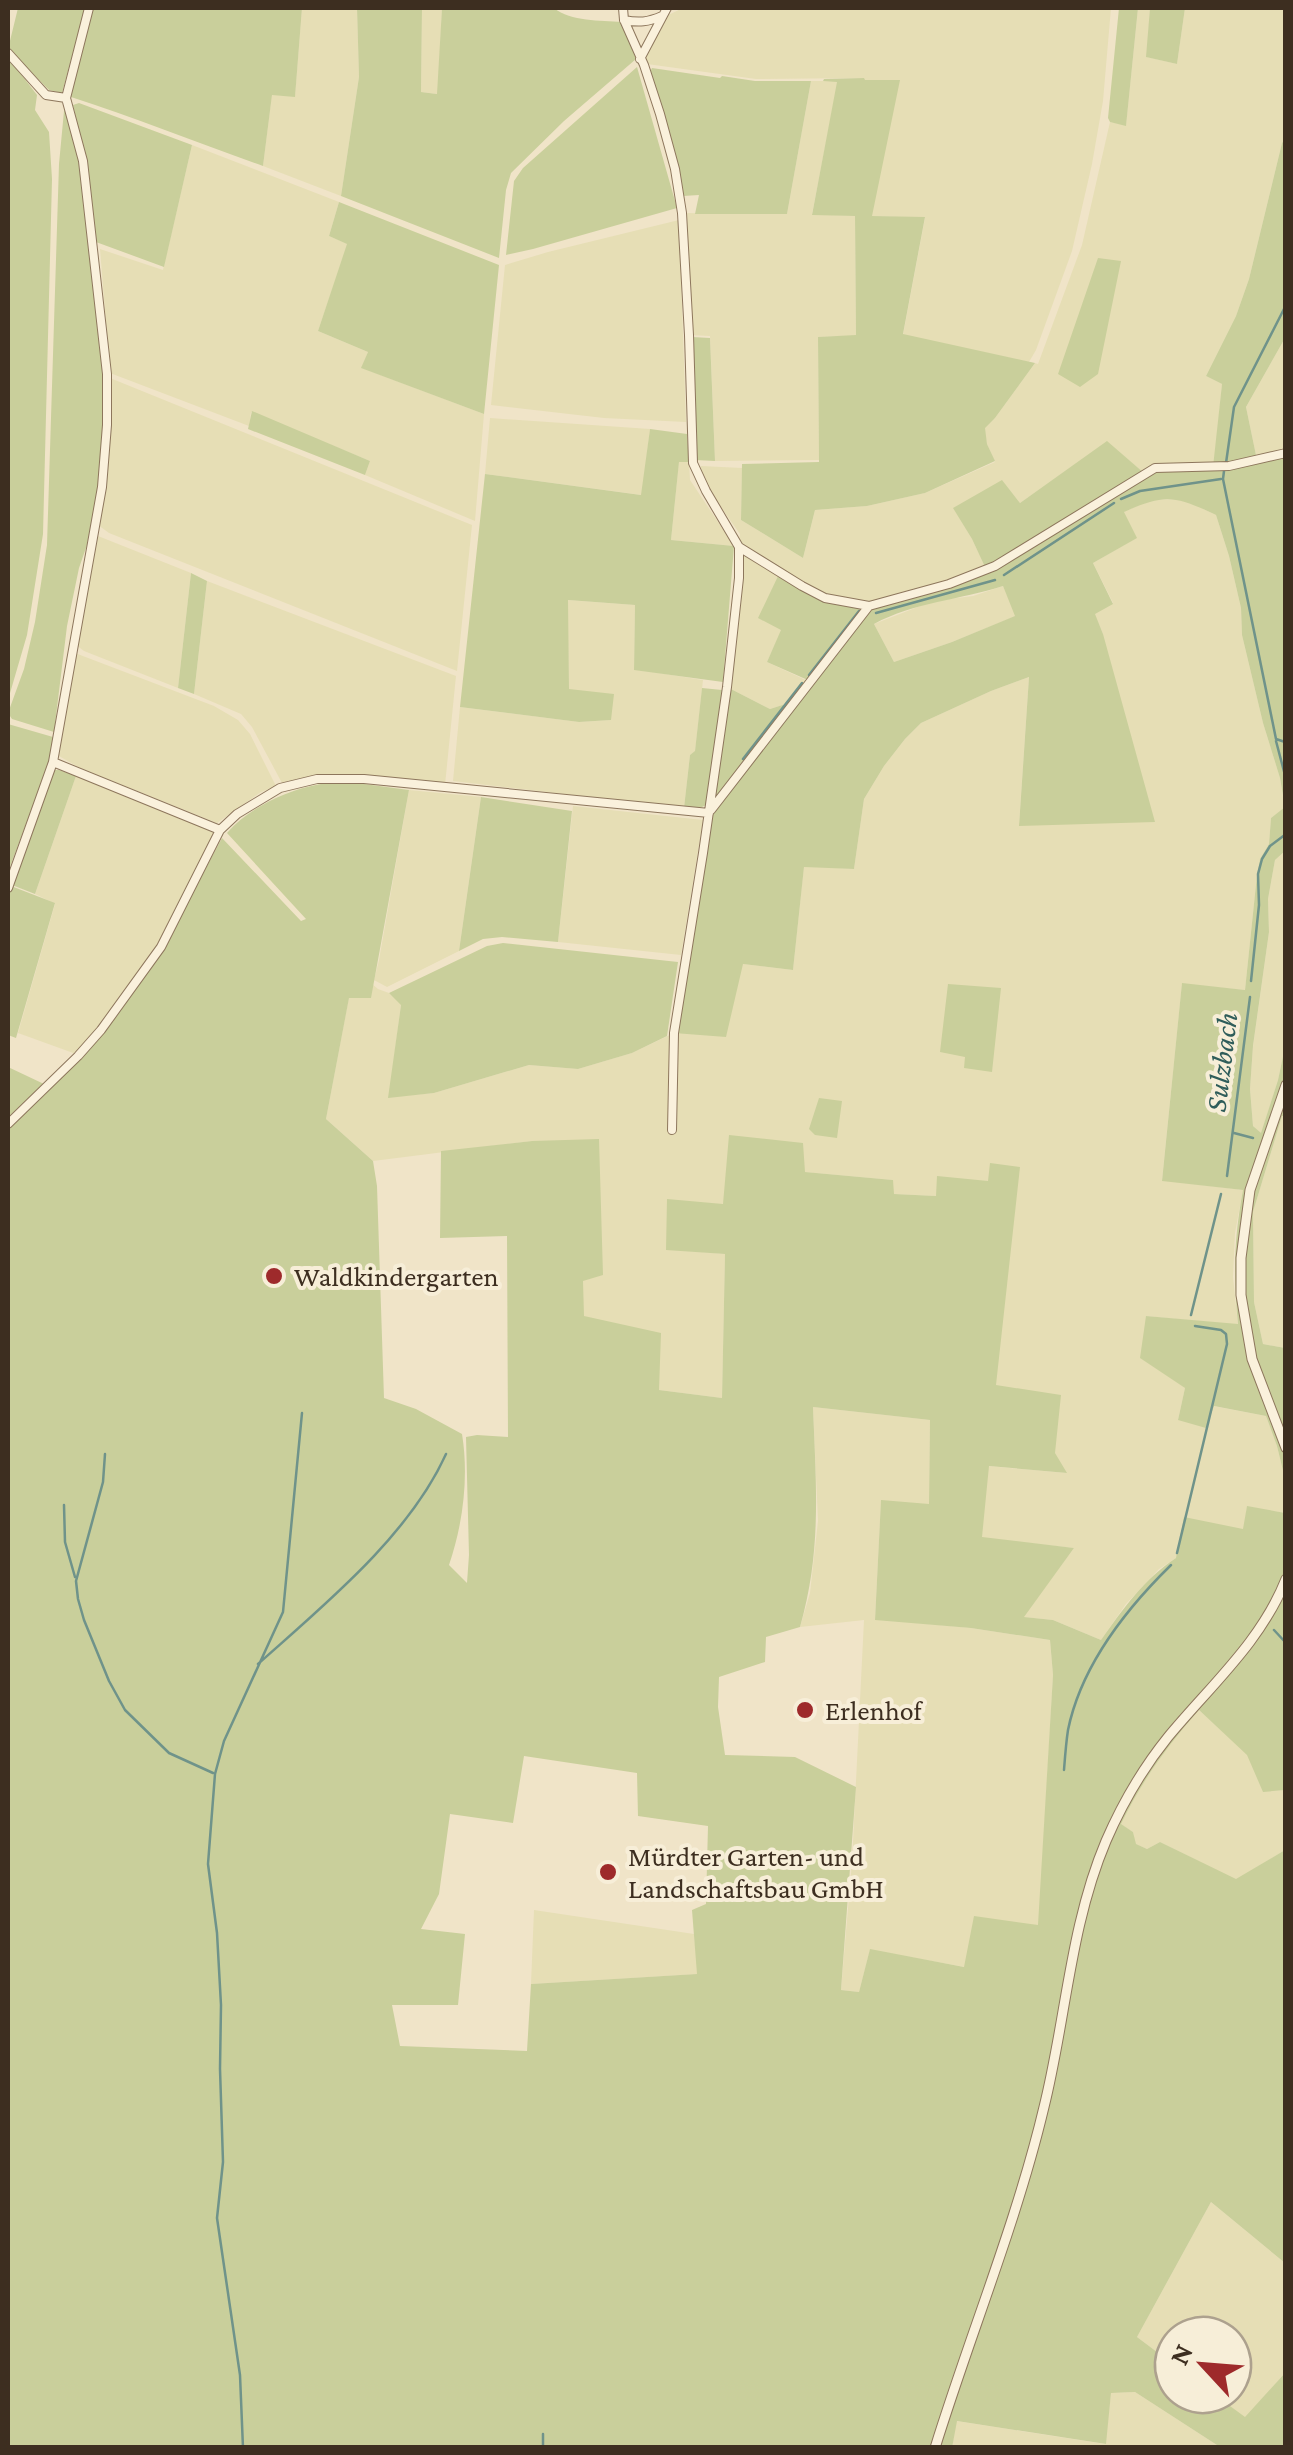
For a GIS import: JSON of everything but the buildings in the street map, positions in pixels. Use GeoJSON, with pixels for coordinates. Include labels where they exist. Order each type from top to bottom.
{"type":"FeatureCollection","features":[{"type":"Feature","properties":{"kind":"street"},"geometry":{"type":"LineString","coordinates":[[8,888],[54,762],[102,487],[107,374],[83,160],[66,98],[88,8]]}},
{"type":"Feature","properties":{"kind":"street"},"geometry":{"type":"LineString","coordinates":[[623,8],[624,20],[660,114],[682,213],[692,463],[739,547],[825,598],[869,606],[931,590],[995,566],[1155,468],[1214,468],[1286,452]]}},
{"type":"Feature","properties":{"kind":"street"},"geometry":{"type":"LineString","coordinates":[[624,20],[650,22],[664,12]]}},
{"type":"Feature","properties":{"kind":"street"},"geometry":{"type":"LineString","coordinates":[[640,58],[664,12]]}},
{"type":"Feature","properties":{"kind":"street"},"geometry":{"type":"LineString","coordinates":[[8,53],[46,95],[66,98]]}},
{"type":"Feature","properties":{"kind":"street"},"geometry":{"type":"LineString","coordinates":[[672,1130],[674,1032],[729,669],[739,547]]}},
{"type":"Feature","properties":{"kind":"street"},"geometry":{"type":"LineString","coordinates":[[709,813],[869,606]]}},
{"type":"Feature","properties":{"kind":"street"},"geometry":{"type":"LineString","coordinates":[[54,762],[220,830]]}},
{"type":"Feature","properties":{"kind":"street"},"geometry":{"type":"LineString","coordinates":[[8,1124],[89,1043],[161,947],[220,830],[237,814],[280,788],[318,779],[364,779],[709,813]]}},
{"type":"Feature","properties":{"kind":"street"},"geometry":{"type":"LineString","coordinates":[[1286,1085],[1250,1190],[1241,1258],[1241,1295],[1252,1358],[1286,1448]]}},
{"type":"Feature","properties":{"kind":"street"},"geometry":{"type":"LineString","coordinates":[[934,2448],[1034,2147],[1079,1930],[1106,1842],[1147,1764],[1242,1654],[1265,1622],[1286,1579]]}},
{"type":"Feature","properties":{"kind":"shaded area"},"geometry":{"type":"Polygon","coordinates":[[[302,8],[357,8],[359,77],[341,196],[263,166],[272,94],[295,96],[302,8]]]}},
{"type":"Feature","properties":{"kind":"shaded area"},"geometry":{"type":"Polygon","coordinates":[[[422,8],[442,8],[438,94],[421,92],[422,8]]]}},
{"type":"Feature","properties":{"kind":"shaded area"},"geometry":{"type":"Polygon","coordinates":[[[683,8],[1111,8],[1103,101],[1072,251],[1029,362],[903,335],[925,218],[872,216],[863,78],[756,79],[647,64],[643,56],[664,17],[683,8]]]}},
{"type":"Feature","properties":{"kind":"shaded area"},"geometry":{"type":"Polygon","coordinates":[[[1138,8],[1150,8],[1147,57],[1177,64],[1185,8],[1285,8],[1285,139],[1249,279],[1236,316],[1206,376],[1222,384],[1214,468],[1144,473],[1107,442],[1020,503],[1002,481],[954,508],[987,570],[782,630],[767,662],[810,682],[795,701],[770,709],[727,687],[740,534],[708,489],[701,466],[742,468],[741,520],[803,558],[815,510],[867,506],[925,493],[995,462],[984,428],[1038,364],[1082,245],[1110,122],[1126,125],[1138,8]]]}},
{"type":"Feature","properties":{"kind":"shaded area"},"geometry":{"type":"Polygon","coordinates":[[[811,81],[838,81],[812,214],[855,216],[856,336],[818,337],[819,460],[715,461],[710,336],[689,335],[682,213],[787,214],[811,81]]]}},
{"type":"Feature","properties":{"kind":"shaded area"},"geometry":{"type":"Polygon","coordinates":[[[192,145],[339,202],[329,236],[348,244],[318,331],[368,352],[362,368],[484,414],[475,521],[365,475],[370,461],[251,412],[249,426],[110,373],[100,249],[163,270],[192,145]]]}},
{"type":"Feature","properties":{"kind":"shaded area"},"geometry":{"type":"Polygon","coordinates":[[[679,220],[686,422],[604,418],[491,405],[505,265],[679,220]]]}},
{"type":"Feature","properties":{"kind":"shaded area"},"geometry":{"type":"Polygon","coordinates":[[[1285,338],[1285,453],[1257,460],[1246,407],[1285,338]]]}},
{"type":"Feature","properties":{"kind":"shaded area"},"geometry":{"type":"Polygon","coordinates":[[[110,378],[472,525],[457,671],[109,533],[98,525],[110,378]]]}},
{"type":"Feature","properties":{"kind":"shaded area"},"geometry":{"type":"Polygon","coordinates":[[[490,418],[650,429],[642,495],[485,474],[490,418]]]}},
{"type":"Feature","properties":{"kind":"shaded area"},"geometry":{"type":"Polygon","coordinates":[[[679,461],[689,462],[690,480],[734,546],[671,540],[679,461]]]}},
{"type":"Feature","properties":{"kind":"shaded area"},"geometry":{"type":"Polygon","coordinates":[[[1183,499],[1216,515],[1229,556],[1241,608],[1242,635],[1285,808],[1271,818],[1269,844],[1260,859],[1245,990],[1182,984],[1162,1180],[1243,1190],[1235,1233],[1233,1277],[1238,1325],[1146,1316],[1185,1388],[1178,1420],[1213,1406],[1266,1416],[1285,1479],[1285,1513],[1247,1507],[1244,1529],[1159,1569],[1126,1604],[1101,1640],[1053,1620],[1023,1617],[1074,1548],[981,1538],[988,1466],[1066,1473],[996,1385],[988,1181],[936,1196],[893,1194],[893,1180],[804,1172],[723,1204],[666,1249],[725,1254],[722,1398],[659,1390],[583,1316],[583,1280],[532,1141],[373,1161],[326,1119],[349,997],[372,984],[401,1004],[389,1097],[434,1093],[529,1065],[578,1069],[632,1053],[674,1033],[743,964],[793,970],[804,866],[854,869],[864,799],[905,739],[921,723],[1029,677],[1019,825],[1103,634],[1094,613],[1113,603],[1093,563],[1136,538],[1123,512],[1151,500],[1183,499]]]}},
{"type":"Feature","properties":{"kind":"shaded area"},"geometry":{"type":"Polygon","coordinates":[[[98,536],[191,573],[178,688],[76,645],[98,536]]]}},
{"type":"Feature","properties":{"kind":"shaded area"},"geometry":{"type":"Polygon","coordinates":[[[207,581],[456,676],[445,785],[318,777],[282,783],[241,714],[194,694],[207,581]]]}},
{"type":"Feature","properties":{"kind":"shaded area"},"geometry":{"type":"Polygon","coordinates":[[[1003,586],[1016,616],[894,662],[874,624],[933,601],[973,596],[1003,586]]]}},
{"type":"Feature","properties":{"kind":"shaded area"},"geometry":{"type":"Polygon","coordinates":[[[567,600],[635,605],[634,669],[703,680],[684,808],[453,781],[460,707],[579,722],[611,720],[569,690],[567,600]]]}},
{"type":"Feature","properties":{"kind":"shaded area"},"geometry":{"type":"Polygon","coordinates":[[[75,653],[214,706],[238,720],[250,734],[276,786],[217,823],[59,756],[75,653]]]}},
{"type":"Feature","properties":{"kind":"shaded area"},"geometry":{"type":"Polygon","coordinates":[[[76,776],[215,831],[156,947],[76,1054],[18,1033],[55,904],[35,894],[76,776]]]}},
{"type":"Feature","properties":{"kind":"shaded area"},"geometry":{"type":"Polygon","coordinates":[[[409,790],[481,797],[459,951],[387,987],[374,980],[409,790]]]}},
{"type":"Feature","properties":{"kind":"shaded area"},"geometry":{"type":"Polygon","coordinates":[[[573,806],[703,820],[681,955],[558,942],[573,806]]]}},
{"type":"Feature","properties":{"kind":"shaded area"},"geometry":{"type":"Polygon","coordinates":[[[1285,851],[1285,1047],[1261,1134],[1253,1126],[1253,1047],[1269,932],[1268,899],[1275,860],[1285,851]]]}},
{"type":"Feature","properties":{"kind":"shaded area"},"geometry":{"type":"Polygon","coordinates":[[[1282,1116],[1285,1348],[1263,1344],[1254,1302],[1253,1212],[1282,1116]]]}},
{"type":"Feature","properties":{"kind":"shaded area"},"geometry":{"type":"Polygon","coordinates":[[[813,1407],[930,1420],[929,1505],[881,1501],[875,1619],[1050,1640],[1053,1675],[1039,1925],[965,1967],[870,1950],[859,1992],[841,1990],[852,1862],[864,1620],[800,1627],[810,1593],[818,1521],[813,1407]]]}},
{"type":"Feature","properties":{"kind":"shaded area"},"geometry":{"type":"Polygon","coordinates":[[[1199,1710],[1248,1755],[1263,1791],[1285,1790],[1285,1850],[1236,1880],[1160,1842],[1147,1849],[1135,1844],[1133,1832],[1120,1824],[1172,1740],[1199,1710]]]}},
{"type":"Feature","properties":{"kind":"shaded area"},"geometry":{"type":"Polygon","coordinates":[[[534,1910],[694,1934],[698,1974],[531,1984],[534,1910]]]}},
{"type":"Feature","properties":{"kind":"shaded area"},"geometry":{"type":"Polygon","coordinates":[[[1211,2202],[1285,2263],[1285,2373],[1253,2409],[1253,2315],[1153,2315],[1153,2349],[1137,2337],[1211,2202]]]}},
{"type":"Feature","properties":{"kind":"shaded area"},"geometry":{"type":"Polygon","coordinates":[[[1135,2392],[1153,2404],[1153,2415],[1171,2415],[1220,2447],[952,2448],[956,2421],[1105,2444],[1111,2393],[1135,2392]]]}},
{"type":"Feature","properties":{"kind":"green space"},"geometry":{"type":"Polygon","coordinates":[[[18,8],[85,8],[62,93],[49,90],[8,49],[18,8]]]}},
{"type":"Feature","properties":{"kind":"green space"},"geometry":{"type":"Polygon","coordinates":[[[92,8],[302,8],[295,97],[272,95],[263,166],[71,97],[92,8]]]}},
{"type":"Feature","properties":{"kind":"green space"},"geometry":{"type":"Polygon","coordinates":[[[357,8],[422,8],[421,92],[437,94],[442,8],[554,8],[577,18],[622,22],[636,59],[511,173],[499,258],[341,196],[359,77],[357,8]]]}},
{"type":"Feature","properties":{"kind":"green space"},"geometry":{"type":"Polygon","coordinates":[[[1119,8],[1138,8],[1126,126],[1108,118],[1119,8]]]}},
{"type":"Feature","properties":{"kind":"green space"},"geometry":{"type":"Polygon","coordinates":[[[1150,8],[1185,8],[1177,64],[1146,57],[1150,8]]]}},
{"type":"Feature","properties":{"kind":"green space"},"geometry":{"type":"Polygon","coordinates":[[[8,57],[37,95],[35,110],[49,132],[52,179],[43,534],[27,635],[8,700],[8,57]]]}},
{"type":"Feature","properties":{"kind":"green space"},"geometry":{"type":"Polygon","coordinates":[[[637,67],[677,208],[506,255],[514,181],[523,168],[637,67]]]}},
{"type":"Feature","properties":{"kind":"green space"},"geometry":{"type":"Polygon","coordinates":[[[652,68],[755,81],[811,81],[787,214],[695,214],[699,195],[683,196],[649,74],[652,68]]]}},
{"type":"Feature","properties":{"kind":"green space"},"geometry":{"type":"Polygon","coordinates":[[[900,80],[872,216],[925,217],[903,334],[1035,363],[985,428],[995,461],[925,493],[867,506],[815,510],[803,558],[741,520],[742,464],[819,462],[818,337],[856,335],[855,216],[812,215],[837,82],[823,81],[900,80]]]}},
{"type":"Feature","properties":{"kind":"green space"},"geometry":{"type":"Polygon","coordinates":[[[79,103],[192,145],[164,267],[96,242],[86,161],[73,105],[79,103]]]}},
{"type":"Feature","properties":{"kind":"green space"},"geometry":{"type":"Polygon","coordinates":[[[68,108],[89,236],[103,378],[103,427],[99,483],[67,626],[54,732],[12,719],[8,713],[35,622],[47,545],[59,164],[64,111],[68,108]]]}},
{"type":"Feature","properties":{"kind":"green space"},"geometry":{"type":"Polygon","coordinates":[[[1285,139],[1285,338],[1246,407],[1257,460],[1286,453],[1285,851],[1275,860],[1268,899],[1269,932],[1250,1089],[1253,1126],[1261,1133],[1285,1047],[1285,1116],[1253,1212],[1254,1302],[1263,1344],[1285,1348],[1285,1479],[1266,1416],[1214,1406],[1206,1428],[1178,1420],[1185,1388],[1140,1358],[1146,1316],[1238,1324],[1235,1257],[1243,1190],[1162,1181],[1182,983],[1245,990],[1260,859],[1269,844],[1271,818],[1285,807],[1242,635],[1241,608],[1229,556],[1216,515],[1170,499],[1138,506],[1124,512],[1137,538],[1093,563],[1113,604],[1095,614],[1155,822],[1019,826],[1029,677],[991,691],[921,723],[884,766],[864,799],[854,869],[804,867],[793,970],[743,964],[726,1037],[674,1033],[727,687],[770,709],[795,701],[810,681],[767,662],[781,630],[758,618],[780,572],[825,598],[869,606],[986,569],[953,508],[1002,480],[1020,503],[1107,441],[1144,473],[1155,468],[1213,467],[1222,384],[1206,376],[1236,316],[1249,279],[1285,139]],[[1003,586],[921,606],[874,624],[894,662],[1015,616],[1003,586]]]}},
{"type":"Feature","properties":{"kind":"green space"},"geometry":{"type":"Polygon","coordinates":[[[339,202],[499,265],[484,414],[361,368],[368,352],[318,331],[347,244],[329,236],[339,202]]]}},
{"type":"Feature","properties":{"kind":"green space"},"geometry":{"type":"Polygon","coordinates":[[[1098,258],[1121,261],[1098,374],[1080,387],[1058,374],[1098,258]]]}},
{"type":"Feature","properties":{"kind":"green space"},"geometry":{"type":"Polygon","coordinates":[[[692,337],[710,338],[715,461],[695,460],[692,337]]]}},
{"type":"Feature","properties":{"kind":"green space"},"geometry":{"type":"Polygon","coordinates":[[[252,411],[370,461],[365,475],[248,429],[252,411]]]}},
{"type":"Feature","properties":{"kind":"green space"},"geometry":{"type":"Polygon","coordinates":[[[650,429],[687,434],[689,462],[679,462],[671,540],[734,546],[723,682],[634,670],[635,605],[568,600],[569,689],[614,694],[611,720],[579,722],[460,707],[485,474],[641,495],[650,429]]]}},
{"type":"Feature","properties":{"kind":"green space"},"geometry":{"type":"Polygon","coordinates":[[[191,573],[207,581],[194,694],[178,688],[191,573]]]}},
{"type":"Feature","properties":{"kind":"green space"},"geometry":{"type":"Polygon","coordinates":[[[702,688],[722,690],[706,805],[684,808],[690,755],[695,751],[702,688]]]}},
{"type":"Feature","properties":{"kind":"green space"},"geometry":{"type":"Polygon","coordinates":[[[8,724],[53,737],[50,760],[8,872],[8,724]]]}},
{"type":"Feature","properties":{"kind":"green space"},"geometry":{"type":"Polygon","coordinates":[[[54,770],[76,776],[35,894],[12,885],[54,770]]]}},
{"type":"Feature","properties":{"kind":"green space"},"geometry":{"type":"Polygon","coordinates":[[[322,784],[409,790],[371,998],[349,998],[326,1119],[373,1161],[384,1398],[416,1409],[462,1434],[463,1500],[449,1565],[467,1583],[466,1437],[508,1437],[507,1236],[440,1238],[441,1151],[532,1141],[599,1139],[603,1275],[583,1281],[584,1316],[661,1333],[659,1390],[722,1398],[725,1254],[666,1250],[667,1199],[723,1204],[729,1135],[803,1143],[805,1172],[893,1180],[894,1194],[936,1196],[937,1176],[988,1181],[990,1163],[1020,1167],[996,1385],[1061,1395],[1055,1453],[1067,1473],[989,1466],[982,1537],[1074,1548],[1024,1617],[1053,1620],[1101,1640],[1144,1585],[1176,1558],[1184,1517],[1243,1529],[1247,1506],[1285,1513],[1285,1790],[1263,1792],[1247,1755],[1199,1710],[1156,1764],[1121,1824],[1133,1832],[1136,1844],[1147,1849],[1160,1842],[1236,1879],[1285,1850],[1285,2263],[1211,2202],[1137,2337],[1153,2349],[1153,2404],[1135,2392],[1111,2393],[1106,2444],[957,2421],[952,2448],[8,2448],[8,1129],[79,1060],[163,948],[222,838],[301,921],[306,919],[227,833],[267,802],[322,784]],[[813,1407],[815,1544],[800,1627],[766,1637],[765,1662],[719,1677],[718,1707],[725,1755],[795,1757],[856,1787],[841,1990],[859,1992],[870,1949],[964,1967],[974,1916],[1038,1925],[1053,1675],[1050,1640],[875,1620],[881,1500],[929,1504],[930,1420],[813,1407]],[[524,1756],[513,1823],[450,1814],[439,1894],[421,1929],[465,1934],[458,2005],[392,2005],[400,2046],[527,2051],[531,1984],[697,1974],[692,1910],[706,1904],[708,1826],[638,1816],[637,1773],[524,1756]]]}},
{"type":"Feature","properties":{"kind":"green space"},"geometry":{"type":"Polygon","coordinates":[[[481,797],[572,811],[558,942],[502,937],[483,939],[459,951],[481,797]]]}},
{"type":"Feature","properties":{"kind":"green space"},"geometry":{"type":"Polygon","coordinates":[[[11,886],[55,903],[16,1038],[8,1035],[11,886]]]}},
{"type":"Feature","properties":{"kind":"green space"},"geometry":{"type":"Polygon","coordinates":[[[503,943],[678,962],[667,1036],[632,1053],[578,1069],[529,1065],[434,1093],[388,1098],[401,1005],[389,993],[487,946],[503,943]]]}},
{"type":"Feature","properties":{"kind":"green space"},"geometry":{"type":"Polygon","coordinates":[[[948,984],[1001,988],[992,1072],[964,1068],[965,1057],[940,1052],[948,984]]]}},
{"type":"Feature","properties":{"kind":"green space"},"geometry":{"type":"Polygon","coordinates":[[[8,1067],[44,1084],[8,1117],[8,1067]]]}},
{"type":"Feature","properties":{"kind":"green space"},"geometry":{"type":"Polygon","coordinates":[[[819,1098],[842,1101],[837,1138],[815,1135],[809,1129],[819,1098]]]}},
{"type":"Feature","properties":{"kind":"green space"},"geometry":{"type":"Polygon","coordinates":[[[1285,2373],[1285,2447],[1220,2447],[1171,2415],[1253,2415],[1253,2408],[1285,2373]]]}},
{"type":"Feature","properties":{"kind":"waterway"},"geometry":{"type":"LineString","coordinates":[[1226,463],[1234,407],[1286,305]]}},
{"type":"Feature","properties":{"kind":"waterway"},"geometry":{"type":"LineString","coordinates":[[1224,471],[1276,739],[1285,742]]}},
{"type":"Feature","properties":{"kind":"waterway"},"geometry":{"type":"LineString","coordinates":[[1121,499],[1140,491],[1221,479]]}},
{"type":"Feature","properties":{"kind":"waterway"},"geometry":{"type":"LineString","coordinates":[[1004,575],[1114,503]]}},
{"type":"Feature","properties":{"kind":"waterway"},"geometry":{"type":"LineString","coordinates":[[876,613],[995,580]]}},
{"type":"Feature","properties":{"kind":"waterway"},"geometry":{"type":"LineString","coordinates":[[809,675],[859,611]]}},
{"type":"Feature","properties":{"kind":"waterway"},"geometry":{"type":"LineString","coordinates":[[743,759],[802,683]]}},
{"type":"Feature","properties":{"kind":"waterway","name":"Sulzbach"},"geometry":{"type":"LineString","coordinates":[[1276,741],[1286,779]]}},
{"type":"Feature","properties":{"kind":"waterway","name":"Sulzbach"},"geometry":{"type":"LineString","coordinates":[[1251,981],[1259,905],[1258,874],[1270,846],[1286,834]]}},
{"type":"Feature","properties":{"kind":"waterway","name":"Sulzbach"},"geometry":{"type":"LineString","coordinates":[[1227,1176],[1250,997]]}},
{"type":"Feature","properties":{"kind":"waterway"},"geometry":{"type":"LineString","coordinates":[[1234,1133],[1253,1138]]}},
{"type":"Feature","properties":{"kind":"waterway"},"geometry":{"type":"LineString","coordinates":[[1191,1315],[1221,1194]]}},
{"type":"Feature","properties":{"kind":"waterway"},"geometry":{"type":"LineString","coordinates":[[1177,1553],[1227,1344],[1226,1334],[1221,1330],[1195,1326]]}},
{"type":"Feature","properties":{"kind":"waterway"},"geometry":{"type":"LineString","coordinates":[[243,2448],[240,2375],[217,2218],[223,2162],[221,2005],[208,1864],[215,1774],[224,1741],[283,1612],[302,1413]]}},
{"type":"Feature","properties":{"kind":"waterway"},"geometry":{"type":"LineString","coordinates":[[105,1454],[103,1482],[76,1581],[84,1620],[125,1710],[169,1753],[213,1773]]}},
{"type":"Feature","properties":{"kind":"waterway"},"geometry":{"type":"LineString","coordinates":[[258,1664],[388,1541],[430,1484],[446,1454]]}},
{"type":"Feature","properties":{"kind":"waterway"},"geometry":{"type":"LineString","coordinates":[[64,1505],[65,1542],[75,1577]]}},
{"type":"Feature","properties":{"kind":"waterway"},"geometry":{"type":"LineString","coordinates":[[1064,1770],[1074,1706],[1094,1662],[1137,1601],[1171,1565]]}},
{"type":"Feature","properties":{"kind":"waterway"},"geometry":{"type":"LineString","coordinates":[[1274,1630],[1286,1643]]}},
{"type":"Feature","properties":{"kind":"waterway"},"geometry":{"type":"LineString","coordinates":[[543,2434],[543,2448]]}},
{"type":"Feature","properties":{"kind":"place","name":"Waldkindergarten"},"geometry":{"type":"Point","coordinates":[274,1276]}},
{"type":"Feature","properties":{"kind":"place","name":"Erlenhof"},"geometry":{"type":"Point","coordinates":[805,1710]}},
{"type":"Feature","properties":{"kind":"place","name":"Mürdter Garten- und Landschaftsbau GmbH"},"geometry":{"type":"Point","coordinates":[608,1872]}}]}
